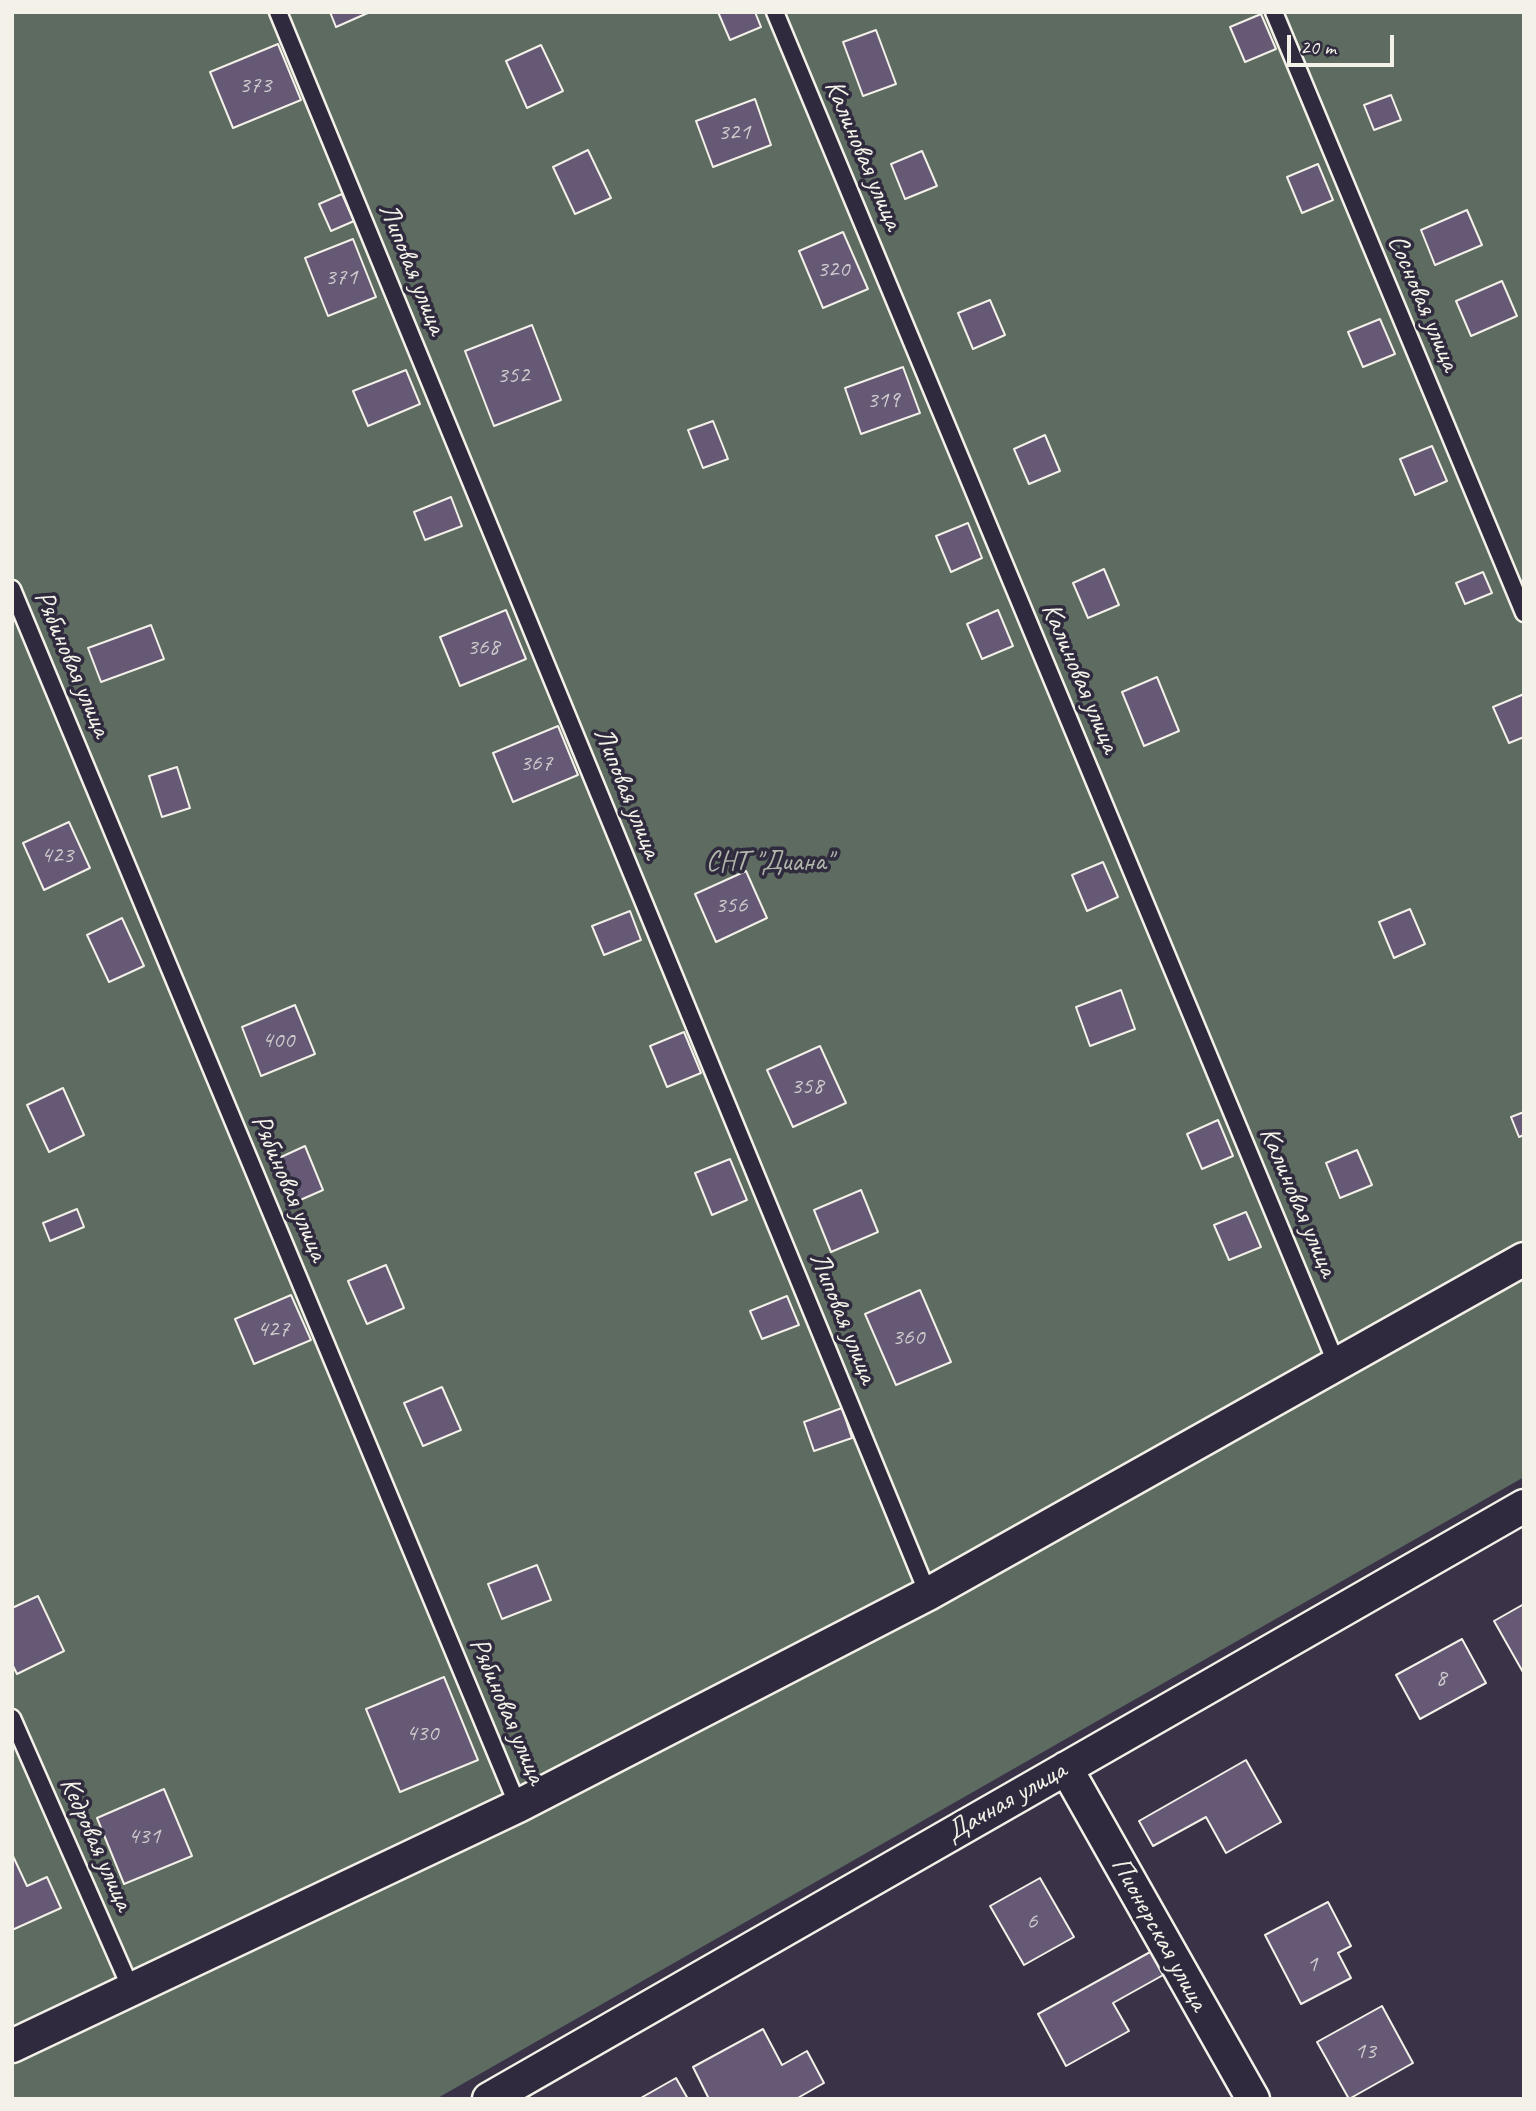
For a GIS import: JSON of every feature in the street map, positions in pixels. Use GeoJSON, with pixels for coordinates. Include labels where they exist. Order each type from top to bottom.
{"type":"FeatureCollection","features":[{"type":"Feature","properties":{"kind":"street"},"geometry":{"type":"LineString","coordinates":[[12,2046],[518,1806],[928,1594],[1524,1259]]}},
{"type":"Feature","properties":{"kind":"street","name":"Дачная улица"},"geometry":{"type":"LineString","coordinates":[[489,2099],[1524,1506]]}},
{"type":"Feature","properties":{"kind":"street","name":"Пионерская улица"},"geometry":{"type":"LineString","coordinates":[[1066,1768],[1253,2099]]}},
{"type":"Feature","properties":{"kind":"lane","name":"Липовая улица"},"geometry":{"type":"LineString","coordinates":[[278,12],[928,1594]]}},
{"type":"Feature","properties":{"kind":"lane","name":"Калиновая улица"},"geometry":{"type":"LineString","coordinates":[[775,12],[1337,1365]]}},
{"type":"Feature","properties":{"kind":"lane","name":"Сосновая улица"},"geometry":{"type":"LineString","coordinates":[[1275,12],[1524,613]]}},
{"type":"Feature","properties":{"kind":"lane","name":"Рябиновая улица"},"geometry":{"type":"LineString","coordinates":[[12,589],[518,1806]]}},
{"type":"Feature","properties":{"kind":"lane","name":"Кедровая улица"},"geometry":{"type":"LineString","coordinates":[[12,1718],[132,1991]]}},
{"type":"Feature","properties":{"kind":"green space","name":"СНТ \"Диана\""},"geometry":{"type":"Polygon","coordinates":[[[12,12],[1524,12],[1524,1477],[436,2099],[12,2099],[12,12]]]}},
{"type":"Feature","properties":{"kind":"building"},"geometry":{"type":"Polygon","coordinates":[[[330,12],[370,12],[336,27],[330,12]]]}},
{"type":"Feature","properties":{"kind":"building"},"geometry":{"type":"Polygon","coordinates":[[[718,12],[755,12],[761,27],[730,40],[718,12]]]}},
{"type":"Feature","properties":{"kind":"building"},"geometry":{"type":"Polygon","coordinates":[[[1261,14],[1276,49],[1245,62],[1230,27],[1261,14]]]}},
{"type":"Feature","properties":{"kind":"building"},"geometry":{"type":"Polygon","coordinates":[[[876,30],[896,84],[863,96],[843,42],[876,30]]]}},
{"type":"Feature","properties":{"kind":"building"},"geometry":{"type":"Polygon","coordinates":[[[278,44],[301,100],[233,128],[210,72],[278,44]]]}},
{"type":"Feature","properties":{"kind":"building"},"geometry":{"type":"Polygon","coordinates":[[[541,45],[563,91],[527,108],[506,61],[541,45]]]}},
{"type":"Feature","properties":{"kind":"building"},"geometry":{"type":"Polygon","coordinates":[[[1391,95],[1401,120],[1374,130],[1364,105],[1391,95]]]}},
{"type":"Feature","properties":{"kind":"building"},"geometry":{"type":"Polygon","coordinates":[[[755,99],[771,145],[713,167],[696,121],[755,99]]]}},
{"type":"Feature","properties":{"kind":"building"},"geometry":{"type":"Polygon","coordinates":[[[588,150],[611,198],[575,214],[553,167],[588,150]]]}},
{"type":"Feature","properties":{"kind":"building"},"geometry":{"type":"Polygon","coordinates":[[[922,151],[937,186],[905,199],[891,164],[922,151]]]}},
{"type":"Feature","properties":{"kind":"building"},"geometry":{"type":"Polygon","coordinates":[[[1318,164],[1333,200],[1302,213],[1287,177],[1318,164]]]}},
{"type":"Feature","properties":{"kind":"building"},"geometry":{"type":"Polygon","coordinates":[[[342,194],[354,221],[331,231],[319,204],[342,194]]]}},
{"type":"Feature","properties":{"kind":"building"},"geometry":{"type":"Polygon","coordinates":[[[1467,210],[1482,245],[1435,265],[1421,230],[1467,210]]]}},
{"type":"Feature","properties":{"kind":"building"},"geometry":{"type":"Polygon","coordinates":[[[843,232],[868,289],[823,308],[799,251],[843,232]]]}},
{"type":"Feature","properties":{"kind":"building"},"geometry":{"type":"Polygon","coordinates":[[[353,239],[376,297],[328,316],[305,258],[353,239]]]}},
{"type":"Feature","properties":{"kind":"building"},"geometry":{"type":"Polygon","coordinates":[[[1502,281],[1517,316],[1471,336],[1456,301],[1502,281]]]}},
{"type":"Feature","properties":{"kind":"building"},"geometry":{"type":"Polygon","coordinates":[[[990,300],[1005,335],[973,349],[958,313],[990,300]]]}},
{"type":"Feature","properties":{"kind":"building"},"geometry":{"type":"Polygon","coordinates":[[[1380,319],[1395,354],[1363,367],[1348,332],[1380,319]]]}},
{"type":"Feature","properties":{"kind":"building"},"geometry":{"type":"Polygon","coordinates":[[[532,325],[561,400],[494,426],[465,351],[532,325]]]}},
{"type":"Feature","properties":{"kind":"building"},"geometry":{"type":"Polygon","coordinates":[[[903,367],[920,413],[861,434],[845,388],[903,367]]]}},
{"type":"Feature","properties":{"kind":"building"},"geometry":{"type":"Polygon","coordinates":[[[406,370],[420,404],[368,426],[353,391],[406,370]]]}},
{"type":"Feature","properties":{"kind":"building"},"geometry":{"type":"Polygon","coordinates":[[[713,421],[728,459],[703,468],[688,430],[713,421]]]}},
{"type":"Feature","properties":{"kind":"building"},"geometry":{"type":"Polygon","coordinates":[[[1045,435],[1060,471],[1029,484],[1014,449],[1045,435]]]}},
{"type":"Feature","properties":{"kind":"building"},"geometry":{"type":"Polygon","coordinates":[[[1432,446],[1447,481],[1415,495],[1400,459],[1432,446]]]}},
{"type":"Feature","properties":{"kind":"building"},"geometry":{"type":"Polygon","coordinates":[[[451,497],[462,526],[425,540],[414,512],[451,497]]]}},
{"type":"Feature","properties":{"kind":"building"},"geometry":{"type":"Polygon","coordinates":[[[968,523],[982,558],[951,572],[936,536],[968,523]]]}},
{"type":"Feature","properties":{"kind":"building"},"geometry":{"type":"Polygon","coordinates":[[[1104,569],[1119,605],[1088,618],[1073,583],[1104,569]]]}},
{"type":"Feature","properties":{"kind":"building"},"geometry":{"type":"Polygon","coordinates":[[[1483,572],[1492,593],[1465,604],[1456,583],[1483,572]]]}},
{"type":"Feature","properties":{"kind":"building"},"geometry":{"type":"Polygon","coordinates":[[[506,610],[526,659],[460,686],[440,637],[506,610]]]}},
{"type":"Feature","properties":{"kind":"building"},"geometry":{"type":"Polygon","coordinates":[[[998,610],[1013,646],[982,659],[967,624],[998,610]]]}},
{"type":"Feature","properties":{"kind":"building"},"geometry":{"type":"Polygon","coordinates":[[[151,625],[164,659],[101,682],[88,648],[151,625]]]}},
{"type":"Feature","properties":{"kind":"building"},"geometry":{"type":"Polygon","coordinates":[[[1157,677],[1179,731],[1144,746],[1122,692],[1157,677]]]}},
{"type":"Feature","properties":{"kind":"building"},"geometry":{"type":"Polygon","coordinates":[[[1524,694],[1524,737],[1509,743],[1493,707],[1524,694]]]}},
{"type":"Feature","properties":{"kind":"building"},"geometry":{"type":"Polygon","coordinates":[[[558,726],[578,775],[513,802],[493,753],[558,726]]]}},
{"type":"Feature","properties":{"kind":"building"},"geometry":{"type":"Polygon","coordinates":[[[177,767],[190,808],[162,817],[149,776],[177,767]]]}},
{"type":"Feature","properties":{"kind":"building"},"geometry":{"type":"Polygon","coordinates":[[[69,822],[90,868],[44,890],[23,843],[69,822]]]}},
{"type":"Feature","properties":{"kind":"building"},"geometry":{"type":"Polygon","coordinates":[[[1103,862],[1118,897],[1087,911],[1072,875],[1103,862]]]}},
{"type":"Feature","properties":{"kind":"building"},"geometry":{"type":"Polygon","coordinates":[[[746,871],[767,918],[716,942],[695,894],[746,871]]]}},
{"type":"Feature","properties":{"kind":"building"},"geometry":{"type":"Polygon","coordinates":[[[1410,909],[1425,944],[1394,958],[1379,922],[1410,909]]]}},
{"type":"Feature","properties":{"kind":"building"},"geometry":{"type":"Polygon","coordinates":[[[630,911],[641,940],[604,955],[592,926],[630,911]]]}},
{"type":"Feature","properties":{"kind":"building"},"geometry":{"type":"Polygon","coordinates":[[[122,918],[144,966],[109,982],[87,935],[122,918]]]}},
{"type":"Feature","properties":{"kind":"building"},"geometry":{"type":"Polygon","coordinates":[[[1121,990],[1135,1029],[1090,1046],[1076,1007],[1121,990]]]}},
{"type":"Feature","properties":{"kind":"building"},"geometry":{"type":"Polygon","coordinates":[[[295,1005],[315,1054],[261,1076],[242,1027],[295,1005]]]}},
{"type":"Feature","properties":{"kind":"building"},"geometry":{"type":"Polygon","coordinates":[[[684,1032],[701,1073],[667,1087],[650,1046],[684,1032]]]}},
{"type":"Feature","properties":{"kind":"building"},"geometry":{"type":"Polygon","coordinates":[[[820,1046],[846,1103],[793,1127],[767,1070],[820,1046]]]}},
{"type":"Feature","properties":{"kind":"building"},"geometry":{"type":"Polygon","coordinates":[[[63,1088],[84,1135],[49,1152],[27,1105],[63,1088]]]}},
{"type":"Feature","properties":{"kind":"building"},"geometry":{"type":"Polygon","coordinates":[[[1524,1112],[1524,1135],[1519,1137],[1511,1117],[1524,1112]]]}},
{"type":"Feature","properties":{"kind":"building"},"geometry":{"type":"Polygon","coordinates":[[[1218,1120],[1233,1156],[1202,1169],[1187,1134],[1218,1120]]]}},
{"type":"Feature","properties":{"kind":"building"},"geometry":{"type":"Polygon","coordinates":[[[305,1146],[323,1190],[298,1201],[279,1158],[305,1146]]]}},
{"type":"Feature","properties":{"kind":"building"},"geometry":{"type":"Polygon","coordinates":[[[1357,1150],[1372,1185],[1340,1198],[1326,1163],[1357,1150]]]}},
{"type":"Feature","properties":{"kind":"building"},"geometry":{"type":"Polygon","coordinates":[[[730,1159],[747,1200],[712,1215],[695,1173],[730,1159]]]}},
{"type":"Feature","properties":{"kind":"building"},"geometry":{"type":"Polygon","coordinates":[[[861,1190],[878,1232],[831,1252],[814,1210],[861,1190]]]}},
{"type":"Feature","properties":{"kind":"building"},"geometry":{"type":"Polygon","coordinates":[[[77,1209],[84,1227],[50,1241],[43,1223],[77,1209]]]}},
{"type":"Feature","properties":{"kind":"building"},"geometry":{"type":"Polygon","coordinates":[[[1246,1212],[1261,1247],[1229,1260],[1214,1225],[1246,1212]]]}},
{"type":"Feature","properties":{"kind":"building"},"geometry":{"type":"Polygon","coordinates":[[[386,1265],[404,1308],[367,1324],[348,1281],[386,1265]]]}},
{"type":"Feature","properties":{"kind":"building"},"geometry":{"type":"Polygon","coordinates":[[[920,1290],[951,1362],[896,1385],[865,1314],[920,1290]]]}},
{"type":"Feature","properties":{"kind":"building"},"geometry":{"type":"Polygon","coordinates":[[[291,1295],[311,1340],[254,1364],[235,1319],[291,1295]]]}},
{"type":"Feature","properties":{"kind":"building"},"geometry":{"type":"Polygon","coordinates":[[[787,1296],[799,1325],[762,1339],[750,1311],[787,1296]]]}},
{"type":"Feature","properties":{"kind":"building"},"geometry":{"type":"Polygon","coordinates":[[[442,1387],[461,1430],[423,1446],[404,1403],[442,1387]]]}},
{"type":"Feature","properties":{"kind":"building"},"geometry":{"type":"Polygon","coordinates":[[[842,1408],[852,1438],[814,1451],[804,1422],[842,1408]]]}},
{"type":"Feature","properties":{"kind":"building"},"geometry":{"type":"Polygon","coordinates":[[[537,1565],[551,1600],[502,1619],[488,1584],[537,1565]]]}},
{"type":"Feature","properties":{"kind":"building"},"geometry":{"type":"Polygon","coordinates":[[[38,1596],[64,1651],[17,1674],[12,1664],[12,1608],[38,1596]]]}},
{"type":"Feature","properties":{"kind":"building"},"geometry":{"type":"Polygon","coordinates":[[[1524,1604],[1524,1674],[1494,1621],[1524,1604]]]}},
{"type":"Feature","properties":{"kind":"building"},"geometry":{"type":"Polygon","coordinates":[[[1462,1639],[1486,1683],[1420,1719],[1396,1675],[1462,1639]]]}},
{"type":"Feature","properties":{"kind":"building"},"geometry":{"type":"Polygon","coordinates":[[[444,1677],[478,1760],[400,1792],[366,1709],[444,1677]]]}},
{"type":"Feature","properties":{"kind":"building"},"geometry":{"type":"Polygon","coordinates":[[[1246,1760],[1281,1822],[1226,1853],[1206,1817],[1153,1846],[1139,1821],[1246,1760]]]}},
{"type":"Feature","properties":{"kind":"building"},"geometry":{"type":"Polygon","coordinates":[[[164,1789],[192,1856],[124,1884],[97,1818],[164,1789]]]}},
{"type":"Feature","properties":{"kind":"building"},"geometry":{"type":"Polygon","coordinates":[[[12,1854],[27,1886],[47,1877],[61,1908],[12,1930],[12,1854]]]}},
{"type":"Feature","properties":{"kind":"building"},"geometry":{"type":"Polygon","coordinates":[[[1040,1878],[1074,1937],[1024,1965],[990,1906],[1040,1878]]]}},
{"type":"Feature","properties":{"kind":"building"},"geometry":{"type":"Polygon","coordinates":[[[1328,1902],[1351,1946],[1338,1953],[1351,1978],[1301,2004],[1265,1935],[1328,1902]]]}},
{"type":"Feature","properties":{"kind":"building"},"geometry":{"type":"Polygon","coordinates":[[[1152,1951],[1165,1974],[1113,2003],[1129,2031],[1066,2066],[1038,2014],[1152,1951]]]}},
{"type":"Feature","properties":{"kind":"building"},"geometry":{"type":"Polygon","coordinates":[[[1382,2006],[1413,2063],[1349,2099],[1317,2042],[1382,2006]]]}},
{"type":"Feature","properties":{"kind":"building"},"geometry":{"type":"Polygon","coordinates":[[[763,2029],[782,2065],[807,2051],[824,2083],[796,2099],[709,2099],[693,2067],[763,2029]]]}},
{"type":"Feature","properties":{"kind":"building"},"geometry":{"type":"Polygon","coordinates":[[[676,2078],[688,2099],[639,2099],[676,2078]]]}}]}
